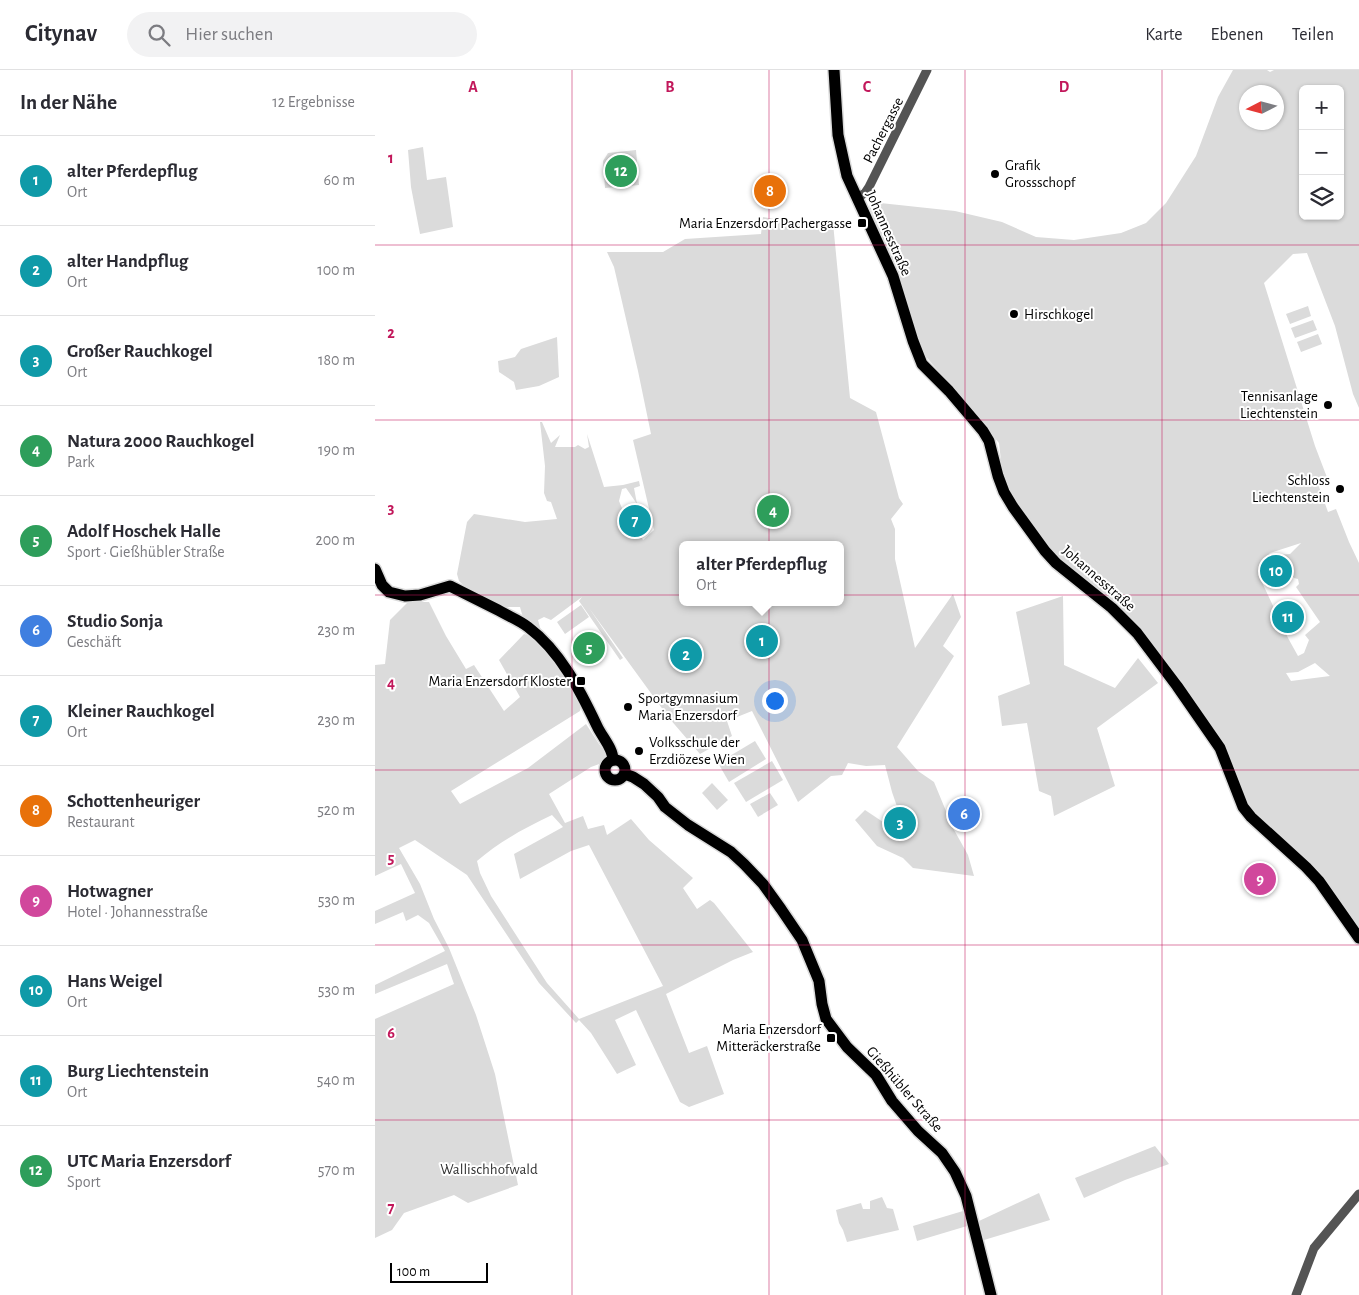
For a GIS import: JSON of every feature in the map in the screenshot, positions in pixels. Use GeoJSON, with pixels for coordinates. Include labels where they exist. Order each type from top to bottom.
{"type":"FeatureCollection","features":[{"type":"Feature","properties":{"kind":"main road","name":"Johannesstraße"},"geometry":{"type":"LineString","coordinates":[[834,70],[838,136],[847,176],[893,276],[913,341],[923,364],[983,431],[989,441],[1000,484],[1008,500],[1045,551],[1056,563],[1112,608],[1137,633],[1220,748],[1243,807],[1251,817],[1319,881],[1359,938]]}},
{"type":"Feature","properties":{"kind":"main road","name":"Gießhübler Straße"},"geometry":{"type":"LineString","coordinates":[[375,569],[383,586],[389,592],[405,596],[420,595],[451,586],[519,621],[534,632],[561,662],[610,748],[613,760],[623,764],[625,774],[644,784],[665,806],[688,825],[731,852],[763,884],[802,940],[819,981],[826,1019],[847,1047],[876,1075],[892,1101],[918,1131],[942,1153],[955,1172],[966,1196],[991,1295]]}},
{"type":"Feature","properties":{"kind":"main road"},"geometry":{"type":"LineString","coordinates":[[613,760],[605,767],[607,777],[615,781],[622,778],[625,774]]}},
{"type":"Feature","properties":{"kind":"street","name":"Pachergasse"},"geometry":{"type":"LineString","coordinates":[[857,198],[865,193],[869,187],[927,70]]}},
{"type":"Feature","properties":{"kind":"street"},"geometry":{"type":"LineString","coordinates":[[1296,1295],[1314,1248],[1359,1194]]}},
{"type":"Feature","properties":{"kind":"green space"},"geometry":{"type":"Polygon","coordinates":[[[1233,70],[1267,70],[1270,72],[1274,70],[1359,70],[1359,408],[1353,394],[1335,326],[1307,253],[1293,254],[1264,283],[1315,446],[1328,480],[1318,484],[1328,512],[1336,509],[1359,563],[1359,927],[1314,870],[1258,816],[1247,802],[1228,754],[1188,694],[1079,576],[1042,542],[1004,488],[999,443],[923,353],[899,280],[869,206],[871,202],[955,211],[1002,222],[1036,237],[1074,240],[1121,233],[1146,223],[1166,203],[1196,156],[1218,97],[1233,70]],[[1301,543],[1270,553],[1263,560],[1260,578],[1298,656],[1304,653],[1309,640],[1305,635],[1320,622],[1296,587],[1299,584],[1298,579],[1294,578],[1288,571],[1284,575],[1276,572],[1270,567],[1268,561],[1277,555],[1290,554],[1301,543]],[[1315,663],[1298,672],[1286,673],[1291,681],[1330,676],[1315,663]]]}},
{"type":"Feature","properties":{"kind":"green space"},"geometry":{"type":"Polygon","coordinates":[[[423,147],[427,180],[446,177],[453,227],[420,234],[411,187],[408,150],[423,147]]]}},
{"type":"Feature","properties":{"kind":"green space"},"geometry":{"type":"Polygon","coordinates":[[[636,150],[639,185],[605,188],[603,161],[608,153],[636,150]]]}},
{"type":"Feature","properties":{"kind":"green space"},"geometry":{"type":"Polygon","coordinates":[[[763,217],[791,222],[833,223],[850,398],[876,412],[899,498],[903,504],[891,519],[895,529],[895,559],[915,648],[953,594],[961,617],[943,646],[954,656],[897,747],[918,771],[934,782],[953,828],[968,855],[974,876],[913,868],[903,858],[877,846],[855,820],[865,810],[895,830],[903,824],[885,765],[866,766],[848,763],[842,775],[831,776],[798,802],[752,711],[727,721],[732,736],[700,754],[669,718],[589,608],[623,658],[620,660],[579,601],[582,597],[551,620],[544,617],[538,620],[543,638],[524,621],[520,607],[502,607],[464,586],[459,581],[457,574],[467,522],[474,514],[525,522],[557,519],[551,502],[547,501],[544,493],[545,466],[540,422],[542,422],[551,443],[560,435],[555,447],[575,447],[578,445],[585,449],[589,447],[587,434],[604,487],[639,481],[640,486],[634,488],[637,504],[626,488],[622,489],[619,501],[624,513],[638,530],[643,540],[654,530],[633,440],[651,434],[614,267],[607,252],[663,252],[685,239],[761,234],[763,217]]]}},
{"type":"Feature","properties":{"kind":"green space"},"geometry":{"type":"Polygon","coordinates":[[[1308,306],[1311,316],[1290,324],[1286,314],[1308,306]]]}},
{"type":"Feature","properties":{"kind":"green space"},"geometry":{"type":"Polygon","coordinates":[[[1313,320],[1317,330],[1295,338],[1291,328],[1313,320]]]}},
{"type":"Feature","properties":{"kind":"green space"},"geometry":{"type":"Polygon","coordinates":[[[1318,334],[1322,344],[1301,352],[1297,342],[1318,334]]]}},
{"type":"Feature","properties":{"kind":"green space"},"geometry":{"type":"Polygon","coordinates":[[[557,337],[559,377],[539,386],[516,390],[514,382],[499,372],[498,361],[515,357],[521,349],[557,337]]]}},
{"type":"Feature","properties":{"kind":"green space"},"geometry":{"type":"Polygon","coordinates":[[[1063,596],[1064,665],[1115,688],[1138,658],[1158,683],[1097,728],[1115,786],[1054,816],[1051,796],[1039,791],[1027,723],[1002,726],[998,696],[1030,684],[1016,612],[1063,596]]]}},
{"type":"Feature","properties":{"kind":"green space","name":"Wallischhofwald"},"geometry":{"type":"Polygon","coordinates":[[[408,602],[429,602],[446,636],[466,669],[474,665],[504,711],[520,697],[499,660],[524,634],[528,635],[552,655],[566,676],[581,707],[580,711],[451,791],[460,804],[528,768],[586,724],[607,754],[602,763],[591,767],[549,794],[565,823],[583,816],[588,829],[604,825],[607,835],[631,819],[649,840],[693,878],[683,888],[697,909],[710,900],[714,903],[753,952],[666,994],[689,1053],[707,1046],[724,1094],[689,1107],[680,1102],[636,1010],[615,1020],[636,1065],[617,1074],[591,1033],[579,1020],[576,1023],[539,983],[467,875],[415,840],[399,848],[420,884],[434,919],[449,948],[476,1015],[495,1074],[518,1185],[468,1203],[454,1195],[404,1213],[392,1230],[375,1238],[375,1019],[454,984],[447,964],[375,994],[375,985],[445,951],[429,923],[418,915],[406,921],[403,912],[375,924],[375,911],[415,893],[401,864],[375,876],[375,665],[385,664],[390,620],[408,602]],[[552,815],[513,835],[477,861],[480,873],[491,896],[547,983],[579,1019],[663,986],[589,845],[571,851],[520,879],[514,854],[563,827],[552,815]]]}},
{"type":"Feature","properties":{"kind":"green space"},"geometry":{"type":"Polygon","coordinates":[[[581,605],[589,617],[565,634],[557,622],[581,605]]]}},
{"type":"Feature","properties":{"kind":"green space"},"geometry":{"type":"Polygon","coordinates":[[[755,741],[766,759],[729,782],[718,763],[755,741]]]}},
{"type":"Feature","properties":{"kind":"green space"},"geometry":{"type":"Polygon","coordinates":[[[772,761],[783,780],[746,802],[734,783],[772,761]]]}},
{"type":"Feature","properties":{"kind":"green space"},"geometry":{"type":"Polygon","coordinates":[[[712,783],[728,800],[717,810],[702,793],[712,783]]]}},
{"type":"Feature","properties":{"kind":"green space"},"geometry":{"type":"Polygon","coordinates":[[[770,793],[778,805],[758,817],[750,804],[770,793]]]}},
{"type":"Feature","properties":{"kind":"green space"},"geometry":{"type":"Polygon","coordinates":[[[1155,1146],[1169,1164],[1084,1198],[1075,1178],[1155,1146]]]}},
{"type":"Feature","properties":{"kind":"green space"},"geometry":{"type":"Polygon","coordinates":[[[1039,1193],[1050,1220],[984,1240],[979,1221],[1039,1193]]]}},
{"type":"Feature","properties":{"kind":"green space"},"geometry":{"type":"Polygon","coordinates":[[[882,1197],[887,1208],[893,1209],[899,1230],[847,1242],[836,1210],[861,1203],[863,1209],[870,1209],[870,1201],[882,1197]]]}},
{"type":"Feature","properties":{"kind":"green space"},"geometry":{"type":"Polygon","coordinates":[[[963,1211],[967,1226],[917,1241],[913,1226],[963,1211]]]}},
{"type":"Feature","properties":{"kind":"place","name":"UTC Maria Enzersdorf"},"geometry":{"type":"Point","coordinates":[621,171]}},
{"type":"Feature","properties":{"kind":"place","name":"Grafik Grossschopf"},"geometry":{"type":"Point","coordinates":[995,174]}},
{"type":"Feature","properties":{"kind":"place","name":"Schottenheuriger"},"geometry":{"type":"Point","coordinates":[770,191]}},
{"type":"Feature","properties":{"kind":"place","name":"Maria Enzersdorf Pachergasse"},"geometry":{"type":"Point","coordinates":[862,223]}},
{"type":"Feature","properties":{"kind":"place","name":"Hirschkogel"},"geometry":{"type":"Point","coordinates":[1014,314]}},
{"type":"Feature","properties":{"kind":"place","name":"Tennisanlage Liechtenstein"},"geometry":{"type":"Point","coordinates":[1328,405]}},
{"type":"Feature","properties":{"kind":"place","name":"Schloss Liechtenstein"},"geometry":{"type":"Point","coordinates":[1340,489]}},
{"type":"Feature","properties":{"kind":"place","name":"Natura 2000 Rauchkogel"},"geometry":{"type":"Point","coordinates":[773,511]}},
{"type":"Feature","properties":{"kind":"place","name":"Kleiner Rauchkogel"},"geometry":{"type":"Point","coordinates":[635,521]}},
{"type":"Feature","properties":{"kind":"place","name":"Hans Weigel"},"geometry":{"type":"Point","coordinates":[1276,571]}},
{"type":"Feature","properties":{"kind":"place","name":"Burg Liechtenstein"},"geometry":{"type":"Point","coordinates":[1288,617]}},
{"type":"Feature","properties":{"kind":"place","name":"alter Pferdepflug"},"geometry":{"type":"Point","coordinates":[762,641]}},
{"type":"Feature","properties":{"kind":"place","name":"Adolf Hoschek Halle"},"geometry":{"type":"Point","coordinates":[589,648]}},
{"type":"Feature","properties":{"kind":"place","name":"alter Handpflug"},"geometry":{"type":"Point","coordinates":[686,655]}},
{"type":"Feature","properties":{"kind":"place","name":"Maria Enzersdorf Kloster"},"geometry":{"type":"Point","coordinates":[581,681]}},
{"type":"Feature","properties":{"kind":"place","name":"Sportgymnasium Maria Enzersdorf"},"geometry":{"type":"Point","coordinates":[628,707]}},
{"type":"Feature","properties":{"kind":"place","name":"Volksschule der Erzdiözese Wien"},"geometry":{"type":"Point","coordinates":[639,751]}},
{"type":"Feature","properties":{"kind":"place","name":"Studio Sonja"},"geometry":{"type":"Point","coordinates":[964,814]}},
{"type":"Feature","properties":{"kind":"place","name":"Großer Rauchkogel"},"geometry":{"type":"Point","coordinates":[900,823]}},
{"type":"Feature","properties":{"kind":"place","name":"Hotwagner"},"geometry":{"type":"Point","coordinates":[1260,879]}},
{"type":"Feature","properties":{"kind":"place","name":"Maria Enzersdorf Mitteräckerstraße"},"geometry":{"type":"Point","coordinates":[831,1038]}}]}
